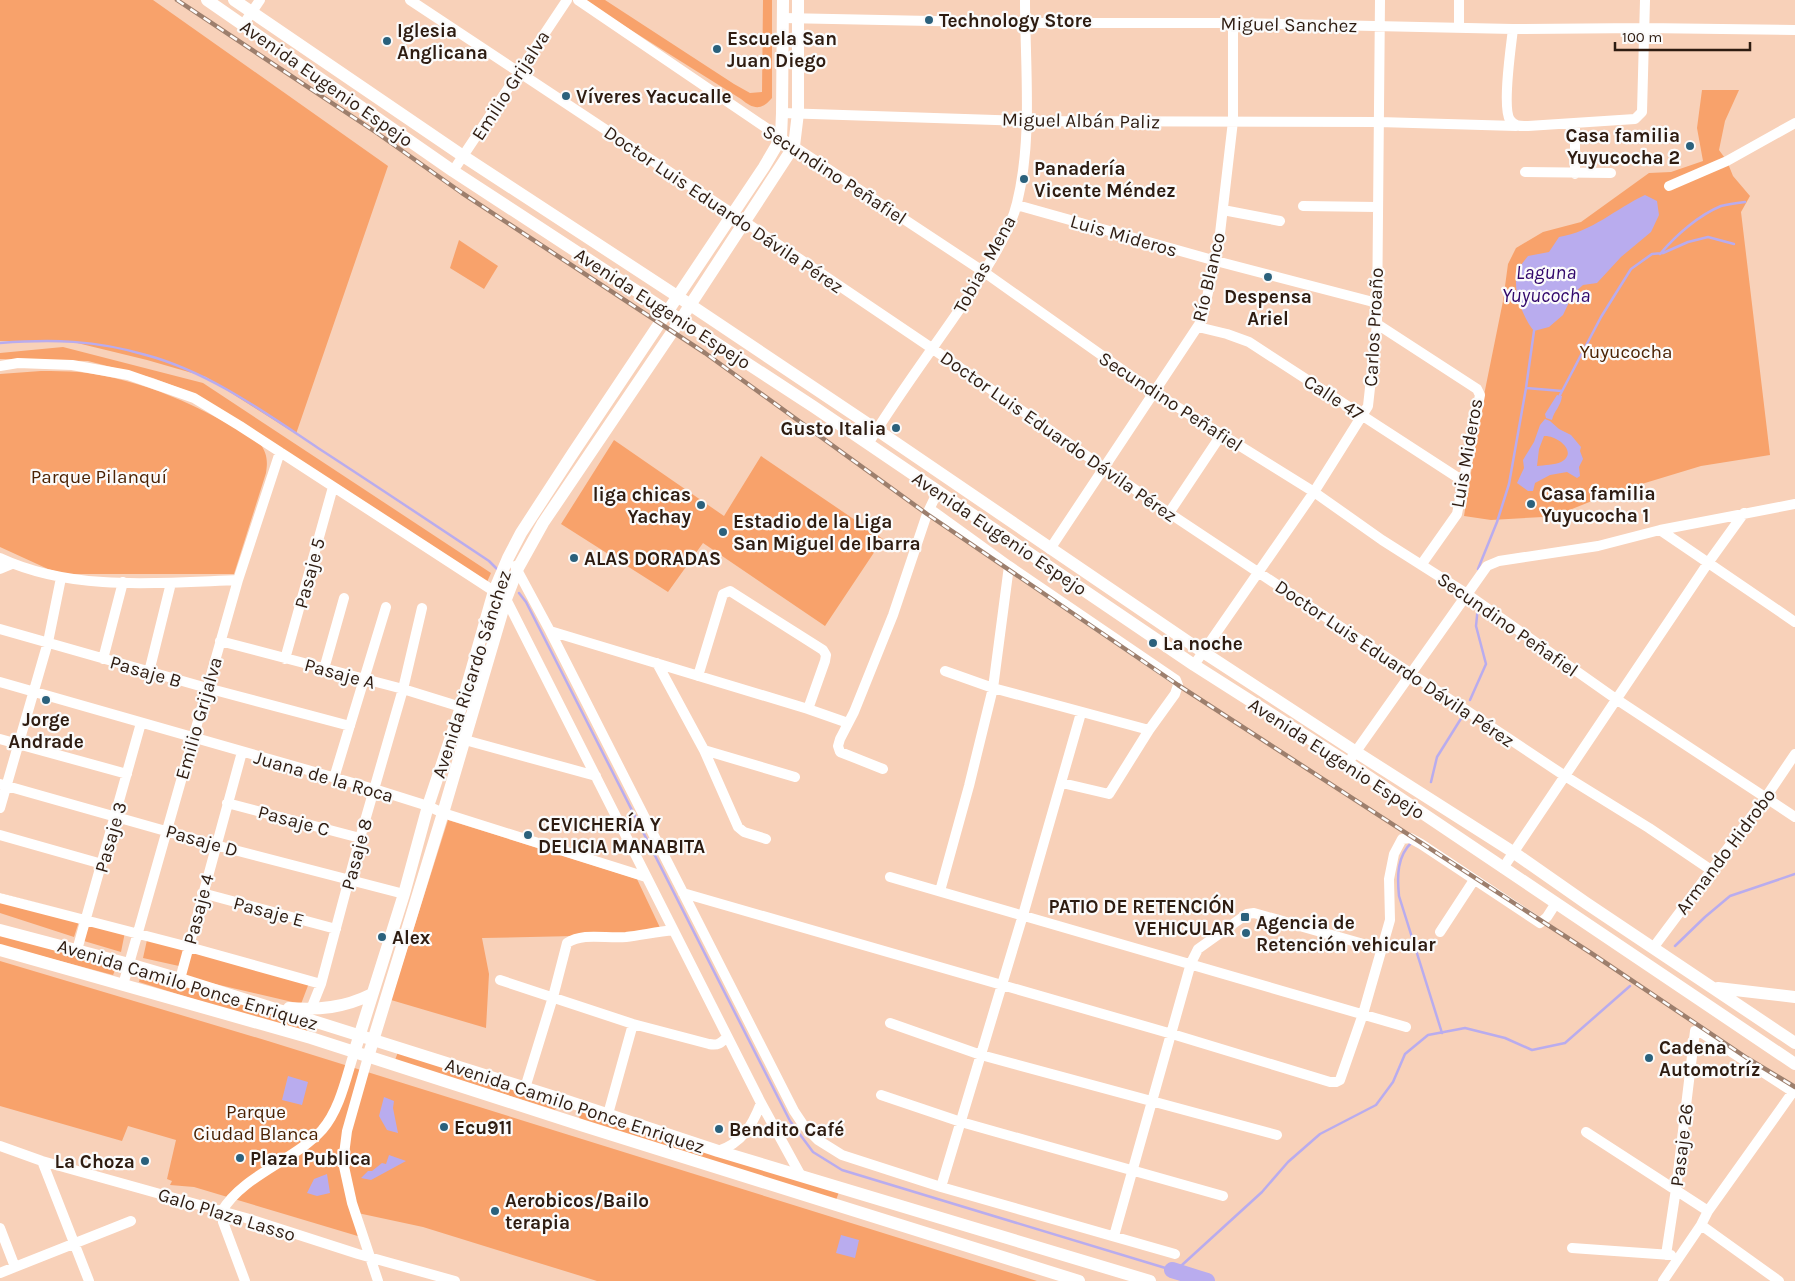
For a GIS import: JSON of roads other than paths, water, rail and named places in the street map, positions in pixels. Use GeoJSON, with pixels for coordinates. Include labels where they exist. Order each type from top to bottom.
{"type":"FeatureCollection","features":[{"type":"Feature","properties":{"kind":"main road","name":"Avenida Eugenio Espejo"},"geometry":{"type":"LineString","coordinates":[[207,0],[453,171],[868,444],[1194,665],[1348,763],[1795,1064]]}},
{"type":"Feature","properties":{"kind":"main road","name":"Avenida Eugenio Espejo"},"geometry":{"type":"LineString","coordinates":[[234,0],[463,156],[877,430],[1203,652],[1514,852],[1795,1043]]}},
{"type":"Feature","properties":{"kind":"main road","name":"Avenida Ricardo Sánchez"},"geometry":{"type":"LineString","coordinates":[[354,1053],[404,894],[428,806],[460,707],[494,591],[508,558],[521,533],[573,453],[764,167],[781,138],[783,0]]}},
{"type":"Feature","properties":{"kind":"main road","name":"Avenida Ricardo Sánchez"},"geometry":{"type":"LineString","coordinates":[[368,1057],[506,599],[518,568],[543,523],[681,320],[794,146],[798,113],[798,0]]}},
{"type":"Feature","properties":{"kind":"main road","name":"Avenida Camilo Ponce Enriquez"},"geometry":{"type":"LineString","coordinates":[[0,930],[180,979],[608,1114],[718,1151],[1150,1281]]}},
{"type":"Feature","properties":{"kind":"main road","name":"Avenida Camilo Ponce Enriquez"},"geometry":{"type":"LineString","coordinates":[[0,950],[311,1038],[564,1120],[1079,1281]]}},
{"type":"Feature","properties":{"kind":"main road"},"geometry":{"type":"LineString","coordinates":[[1713,988],[1795,997]]}},
{"type":"Feature","properties":{"kind":"main road"},"geometry":{"type":"LineString","coordinates":[[270,1007],[332,1008],[348,1005],[372,994]]}},
{"type":"Feature","properties":{"kind":"main road"},"geometry":{"type":"LineString","coordinates":[[564,1120],[570,1102]]}},
{"type":"Feature","properties":{"kind":"street"},"geometry":{"type":"LineString","coordinates":[[244,25],[260,0]]}},
{"type":"Feature","properties":{"kind":"street","name":"Doctor Luis Eduardo Dávila Pérez"},"geometry":{"type":"LineString","coordinates":[[410,0],[933,349],[1104,469],[1565,776],[1649,828],[1711,870]]}},
{"type":"Feature","properties":{"kind":"street","name":"Emilio Grijalva"},"geometry":{"type":"LineString","coordinates":[[453,171],[567,0]]}},
{"type":"Feature","properties":{"kind":"street","name":"Secundino Peñafiel"},"geometry":{"type":"LineString","coordinates":[[578,0],[781,138],[984,272],[1155,393],[1314,492],[1382,540],[1467,594],[1616,699],[1795,817]]}},
{"type":"Feature","properties":{"kind":"street","name":"Tobias Mena"},"geometry":{"type":"LineString","coordinates":[[868,444],[984,272],[1006,232],[1017,205],[1027,121],[1024,0]]}},
{"type":"Feature","properties":{"kind":"street","name":"Carlos Proaño"},"geometry":{"type":"LineString","coordinates":[[1194,665],[1314,492],[1368,406],[1377,324],[1380,0]]}},
{"type":"Feature","properties":{"kind":"street"},"geometry":{"type":"LineString","coordinates":[[1459,0],[1459,28]]}},
{"type":"Feature","properties":{"kind":"street"},"geometry":{"type":"LineString","coordinates":[[1644,28],[1645,0]]}},
{"type":"Feature","properties":{"kind":"street","name":"Miguel Sanchez"},"geometry":{"type":"LineString","coordinates":[[783,18],[1025,23],[1233,23],[1513,29],[1795,30]]}},
{"type":"Feature","properties":{"kind":"street","name":"Río Blanco"},"geometry":{"type":"LineString","coordinates":[[1050,548],[1202,320],[1216,261],[1233,122],[1233,23]]}},
{"type":"Feature","properties":{"kind":"street","name":"Miguel Albán Paliz"},"geometry":{"type":"LineString","coordinates":[[782,113],[1027,121],[1379,122],[1516,126],[1635,119],[1642,112],[1644,28]]}},
{"type":"Feature","properties":{"kind":"street"},"geometry":{"type":"LineString","coordinates":[[1513,29],[1507,106],[1510,120],[1516,126]]}},
{"type":"Feature","properties":{"kind":"street"},"geometry":{"type":"LineString","coordinates":[[1575,123],[1575,174]]}},
{"type":"Feature","properties":{"kind":"street"},"geometry":{"type":"LineString","coordinates":[[1669,186],[1727,161],[1795,123]]}},
{"type":"Feature","properties":{"kind":"street"},"geometry":{"type":"LineString","coordinates":[[1525,172],[1611,174]]}},
{"type":"Feature","properties":{"kind":"street","name":"Luis Mideros"},"geometry":{"type":"LineString","coordinates":[[1017,205],[1216,261],[1377,303]]}},
{"type":"Feature","properties":{"kind":"street"},"geometry":{"type":"LineString","coordinates":[[1303,206],[1378,207]]}},
{"type":"Feature","properties":{"kind":"street"},"geometry":{"type":"LineString","coordinates":[[1223,210],[1280,221]]}},
{"type":"Feature","properties":{"kind":"street","name":"Luis Mideros"},"geometry":{"type":"LineString","coordinates":[[1377,324],[1477,389],[1480,395],[1457,514],[1421,565]]}},
{"type":"Feature","properties":{"kind":"street","name":"Calle 47"},"geometry":{"type":"LineString","coordinates":[[1198,327],[1249,342],[1463,481]]}},
{"type":"Feature","properties":{"kind":"street"},"geometry":{"type":"LineString","coordinates":[[0,366],[18,363],[72,365],[128,375],[194,398],[506,599],[760,1103],[801,1176]]}},
{"type":"Feature","properties":{"kind":"street"},"geometry":{"type":"LineString","coordinates":[[1170,513],[1222,435]]}},
{"type":"Feature","properties":{"kind":"street","name":"Emilio Grijalva"},"geometry":{"type":"LineString","coordinates":[[123,985],[220,641],[280,452]]}},
{"type":"Feature","properties":{"kind":"street","name":"Pasaje 5"},"geometry":{"type":"LineString","coordinates":[[286,658],[333,487]]}},
{"type":"Feature","properties":{"kind":"street"},"geometry":{"type":"LineString","coordinates":[[883,769],[840,752],[838,746],[893,615],[938,491]]}},
{"type":"Feature","properties":{"kind":"street"},"geometry":{"type":"LineString","coordinates":[[1348,763],[1487,566],[1499,561],[1598,546],[1660,530],[1795,504]]}},
{"type":"Feature","properties":{"kind":"street"},"geometry":{"type":"LineString","coordinates":[[930,509],[1009,566],[1176,680],[1178,685],[1175,694],[1109,794],[1062,783]]}},
{"type":"Feature","properties":{"kind":"street"},"geometry":{"type":"LineString","coordinates":[[1503,868],[1708,563],[1744,513]]}},
{"type":"Feature","properties":{"kind":"street"},"geometry":{"type":"LineString","coordinates":[[1660,530],[1795,622]]}},
{"type":"Feature","properties":{"kind":"street"},"geometry":{"type":"LineString","coordinates":[[0,558],[12,564],[61,578],[123,582],[238,580]]}},
{"type":"Feature","properties":{"kind":"street"},"geometry":{"type":"LineString","coordinates":[[508,558],[518,568],[794,1111],[804,1126],[818,1140],[842,1155],[941,1187],[1175,1254]]}},
{"type":"Feature","properties":{"kind":"street"},"geometry":{"type":"LineString","coordinates":[[0,569],[12,564]]}},
{"type":"Feature","properties":{"kind":"street"},"geometry":{"type":"LineString","coordinates":[[940,891],[969,786],[993,688],[1009,566]]}},
{"type":"Feature","properties":{"kind":"street"},"geometry":{"type":"LineString","coordinates":[[0,808],[3,785],[18,744],[48,642],[61,578]]}},
{"type":"Feature","properties":{"kind":"street"},"geometry":{"type":"LineString","coordinates":[[103,659],[123,582]]}},
{"type":"Feature","properties":{"kind":"street"},"geometry":{"type":"LineString","coordinates":[[149,672],[171,582]]}},
{"type":"Feature","properties":{"kind":"street"},"geometry":{"type":"LineString","coordinates":[[698,676],[723,594],[730,591],[823,650],[826,655],[808,709]]}},
{"type":"Feature","properties":{"kind":"street"},"geometry":{"type":"LineString","coordinates":[[324,669],[344,598]]}},
{"type":"Feature","properties":{"kind":"street"},"geometry":{"type":"LineString","coordinates":[[334,778],[386,607]]}},
{"type":"Feature","properties":{"kind":"street","name":"Pasaje 8"},"geometry":{"type":"LineString","coordinates":[[311,1009],[321,984],[348,880],[403,689],[422,608]]}},
{"type":"Feature","properties":{"kind":"street","name":"Pasaje B"},"geometry":{"type":"LineString","coordinates":[[0,629],[149,672],[350,726]]}},
{"type":"Feature","properties":{"kind":"street"},"geometry":{"type":"LineString","coordinates":[[550,631],[808,709],[848,723]]}},
{"type":"Feature","properties":{"kind":"street","name":"Pasaje A"},"geometry":{"type":"LineString","coordinates":[[220,641],[403,689],[460,707]]}},
{"type":"Feature","properties":{"kind":"street"},"geometry":{"type":"LineString","coordinates":[[657,663],[704,750],[738,828],[744,832],[766,838]]}},
{"type":"Feature","properties":{"kind":"street"},"geometry":{"type":"LineString","coordinates":[[945,671],[993,688],[1150,730]]}},
{"type":"Feature","properties":{"kind":"street","name":"Juana de la Roca"},"geometry":{"type":"LineString","coordinates":[[0,682],[374,789],[428,806],[443,813],[646,876]]}},
{"type":"Feature","properties":{"kind":"street"},"geometry":{"type":"LineString","coordinates":[[941,1187],[1082,713]]}},
{"type":"Feature","properties":{"kind":"street","name":"Pasaje 3"},"geometry":{"type":"LineString","coordinates":[[77,950],[141,723]]}},
{"type":"Feature","properties":{"kind":"street"},"geometry":{"type":"LineString","coordinates":[[0,739],[127,774]]}},
{"type":"Feature","properties":{"kind":"street"},"geometry":{"type":"LineString","coordinates":[[465,740],[596,776]]}},
{"type":"Feature","properties":{"kind":"street"},"geometry":{"type":"LineString","coordinates":[[704,750],[795,777]]}},
{"type":"Feature","properties":{"kind":"street","name":"Pasaje 4"},"geometry":{"type":"LineString","coordinates":[[180,979],[215,845],[242,752]]}},
{"type":"Feature","properties":{"kind":"street","name":"Armando Hidrobo"},"geometry":{"type":"LineString","coordinates":[[1653,948],[1766,797],[1795,754]]}},
{"type":"Feature","properties":{"kind":"street","name":"Pasaje D"},"geometry":{"type":"LineString","coordinates":[[3,785],[215,845],[404,894]]}},
{"type":"Feature","properties":{"kind":"street","name":"Pasaje C"},"geometry":{"type":"LineString","coordinates":[[227,803],[360,838]]}},
{"type":"Feature","properties":{"kind":"street"},"geometry":{"type":"LineString","coordinates":[[0,835],[102,864]]}},
{"type":"Feature","properties":{"kind":"street"},"geometry":{"type":"LineString","coordinates":[[683,893],[1001,984],[1330,1082],[1340,1080],[1382,949],[1390,920],[1389,879],[1391,865],[1394,854],[1402,839],[1410,838],[1421,844],[1540,923],[1547,917],[1556,903]]}},
{"type":"Feature","properties":{"kind":"street"},"geometry":{"type":"LineString","coordinates":[[890,876],[1406,1027]]}},
{"type":"Feature","properties":{"kind":"street"},"geometry":{"type":"LineString","coordinates":[[1440,932],[1474,880]]}},
{"type":"Feature","properties":{"kind":"street","name":"Pasaje E"},"geometry":{"type":"LineString","coordinates":[[202,893],[336,929]]}},
{"type":"Feature","properties":{"kind":"street"},"geometry":{"type":"LineString","coordinates":[[0,898],[138,933],[321,984]]}},
{"type":"Feature","properties":{"kind":"street"},"geometry":{"type":"LineString","coordinates":[[1114,1236],[1191,963],[1198,949],[1247,914],[1254,913],[1382,949]]}},
{"type":"Feature","properties":{"kind":"street"},"geometry":{"type":"LineString","coordinates":[[525,1088],[553,997],[567,943],[584,937],[624,937],[673,930]]}},
{"type":"Feature","properties":{"kind":"street"},"geometry":{"type":"LineString","coordinates":[[500,980],[633,1024],[715,1046],[727,1038]]}},
{"type":"Feature","properties":{"kind":"street"},"geometry":{"type":"LineString","coordinates":[[890,1023],[981,1055],[1277,1135]]}},
{"type":"Feature","properties":{"kind":"street"},"geometry":{"type":"LineString","coordinates":[[608,1114],[633,1024]]}},
{"type":"Feature","properties":{"kind":"street","name":"Pasaje 26"},"geometry":{"type":"LineString","coordinates":[[1666,1255],[1695,1031],[1699,1031],[1794,1091]]}},
{"type":"Feature","properties":{"kind":"street","name":"Avenida Ricardo Sánchez"},"geometry":{"type":"LineString","coordinates":[[222,1211],[228,1200],[310,1141],[322,1129],[332,1116],[339,1100],[354,1053]]}},
{"type":"Feature","properties":{"kind":"street","name":"Avenida Ricardo Sánchez"},"geometry":{"type":"LineString","coordinates":[[368,1057],[347,1131],[343,1162],[352,1203],[378,1281]]}},
{"type":"Feature","properties":{"kind":"street"},"geometry":{"type":"LineString","coordinates":[[1662,1281],[1701,1225],[1708,1211],[1794,1091]]}},
{"type":"Feature","properties":{"kind":"street"},"geometry":{"type":"LineString","coordinates":[[881,1095],[961,1122],[1223,1196]]}},
{"type":"Feature","properties":{"kind":"street"},"geometry":{"type":"LineString","coordinates":[[718,1151],[738,1142],[752,1124],[760,1103]]}},
{"type":"Feature","properties":{"kind":"street"},"geometry":{"type":"LineString","coordinates":[[1586,1132],[1708,1211]]}},
{"type":"Feature","properties":{"kind":"street","name":"Galo Plaza Lasso"},"geometry":{"type":"LineString","coordinates":[[0,1146],[42,1161],[222,1211],[369,1257],[455,1281]]}},
{"type":"Feature","properties":{"kind":"street"},"geometry":{"type":"LineString","coordinates":[[42,1161],[89,1281]]}},
{"type":"Feature","properties":{"kind":"street"},"geometry":{"type":"LineString","coordinates":[[222,1211],[223,1222],[245,1281]]}},
{"type":"Feature","properties":{"kind":"street"},"geometry":{"type":"LineString","coordinates":[[0,1273],[131,1220]]}},
{"type":"Feature","properties":{"kind":"street"},"geometry":{"type":"LineString","coordinates":[[1701,1225],[1779,1281]]}},
{"type":"Feature","properties":{"kind":"street"},"geometry":{"type":"LineString","coordinates":[[0,1228],[15,1267]]}},
{"type":"Feature","properties":{"kind":"street"},"geometry":{"type":"LineString","coordinates":[[1572,1248],[1680,1256]]}},
{"type":"Feature","properties":{"kind":"water","name":"Laguna Yuyucocha"},"geometry":{"type":"Polygon","coordinates":[[[1645,195],[1657,201],[1659,215],[1651,232],[1621,257],[1597,283],[1583,285],[1573,294],[1563,315],[1549,327],[1534,331],[1522,310],[1516,284],[1519,269],[1528,256],[1549,252],[1559,237],[1593,225],[1645,195]]]}},
{"type":"Feature","properties":{"kind":"water"},"geometry":{"type":"Polygon","coordinates":[[[1557,395],[1562,396],[1559,406],[1552,420],[1546,418],[1545,414],[1557,395]]]}},
{"type":"Feature","properties":{"kind":"water"},"geometry":{"type":"Polygon","coordinates":[[[1545,419],[1550,421],[1559,429],[1571,435],[1581,447],[1580,451],[1583,459],[1579,467],[1580,476],[1577,478],[1567,472],[1550,475],[1535,483],[1533,491],[1528,491],[1517,483],[1524,468],[1523,460],[1534,442],[1540,425],[1545,419]],[[1544,436],[1539,449],[1537,466],[1559,463],[1568,454],[1567,449],[1560,441],[1544,436]]]}},
{"type":"Feature","properties":{"kind":"water"},"geometry":{"type":"Polygon","coordinates":[[[288,1076],[308,1082],[302,1105],[282,1100],[288,1076]]]}},
{"type":"Feature","properties":{"kind":"water"},"geometry":{"type":"Polygon","coordinates":[[[384,1097],[394,1101],[393,1108],[398,1133],[387,1130],[379,1116],[384,1097]]]}},
{"type":"Feature","properties":{"kind":"water"},"geometry":{"type":"Polygon","coordinates":[[[389,1155],[406,1161],[371,1180],[361,1178],[368,1171],[372,1171],[382,1163],[386,1164],[389,1155]]]}},
{"type":"Feature","properties":{"kind":"water"},"geometry":{"type":"Polygon","coordinates":[[[327,1174],[330,1193],[317,1196],[307,1193],[314,1179],[327,1174]]]}},
{"type":"Feature","properties":{"kind":"water"},"geometry":{"type":"Polygon","coordinates":[[[841,1235],[859,1240],[855,1258],[836,1253],[841,1235]]]}},
{"type":"Feature","properties":{"kind":"waterway"},"geometry":{"type":"LineString","coordinates":[[1660,254],[1673,240],[1704,215],[1721,206],[1745,202]]}},
{"type":"Feature","properties":{"kind":"waterway"},"geometry":{"type":"LineString","coordinates":[[1560,395],[1601,317],[1631,269],[1652,254],[1663,253],[1688,242],[1708,237],[1734,244]]}},
{"type":"Feature","properties":{"kind":"waterway"},"geometry":{"type":"LineString","coordinates":[[1478,569],[1497,522],[1509,484],[1534,331]]}},
{"type":"Feature","properties":{"kind":"waterway"},"geometry":{"type":"LineString","coordinates":[[0,343],[56,341],[109,346],[169,362],[214,382],[256,407],[489,561],[497,569]]}},
{"type":"Feature","properties":{"kind":"waterway"},"geometry":{"type":"LineString","coordinates":[[1526,388],[1562,391]]}},
{"type":"Feature","properties":{"kind":"waterway"},"geometry":{"type":"LineString","coordinates":[[519,593],[526,602],[790,1121],[813,1152],[842,1170],[1172,1270],[1182,1265],[1262,1192],[1288,1162],[1320,1134],[1376,1105],[1393,1082],[1405,1054],[1428,1035],[1465,1028],[1505,1038],[1532,1050],[1565,1043],[1630,986]]}},
{"type":"Feature","properties":{"kind":"waterway"},"geometry":{"type":"LineString","coordinates":[[1470,700],[1486,664],[1476,626],[1478,606]]}},
{"type":"Feature","properties":{"kind":"waterway"},"geometry":{"type":"LineString","coordinates":[[1431,782],[1437,757],[1462,717]]}},
{"type":"Feature","properties":{"kind":"waterway"},"geometry":{"type":"LineString","coordinates":[[1412,842],[1403,854],[1399,867],[1399,896],[1442,1033]]}},
{"type":"Feature","properties":{"kind":"waterway"},"geometry":{"type":"LineString","coordinates":[[1675,946],[1730,896],[1795,874]]}},
{"type":"Feature","properties":{"kind":"waterway"},"geometry":{"type":"LineString","coordinates":[[1172,1270],[1207,1281]]}},
{"type":"Feature","properties":{"kind":"railway"},"geometry":{"type":"LineString","coordinates":[[177,0],[377,133],[462,193],[705,353],[927,514],[1178,685],[1591,953],[1747,1058],[1795,1087]]}},
{"type":"Feature","properties":{"kind":"place","name":"Technology Store"},"geometry":{"type":"Point","coordinates":[929,20]}},
{"type":"Feature","properties":{"kind":"place","name":"Iglesia Anglicana"},"geometry":{"type":"Point","coordinates":[387,41]}},
{"type":"Feature","properties":{"kind":"place","name":"Escuela San Juan Diego"},"geometry":{"type":"Point","coordinates":[717,49]}},
{"type":"Feature","properties":{"kind":"place","name":"Víveres Yacucalle"},"geometry":{"type":"Point","coordinates":[566,96]}},
{"type":"Feature","properties":{"kind":"place","name":"Casa familia Yuyucocha 2"},"geometry":{"type":"Point","coordinates":[1690,146]}},
{"type":"Feature","properties":{"kind":"place","name":"Panadería Vicente Méndez"},"geometry":{"type":"Point","coordinates":[1024,179]}},
{"type":"Feature","properties":{"kind":"place","name":"Despensa Ariel"},"geometry":{"type":"Point","coordinates":[1268,277]}},
{"type":"Feature","properties":{"kind":"place","name":"Gusto Italia"},"geometry":{"type":"Point","coordinates":[896,428]}},
{"type":"Feature","properties":{"kind":"place","name":"Casa familia Yuyucocha 1"},"geometry":{"type":"Point","coordinates":[1531,504]}},
{"type":"Feature","properties":{"kind":"place","name":"liga chicas Yachay"},"geometry":{"type":"Point","coordinates":[701,505]}},
{"type":"Feature","properties":{"kind":"place","name":"Estadio de la Liga San Miguel de Ibarra"},"geometry":{"type":"Point","coordinates":[723,532]}},
{"type":"Feature","properties":{"kind":"place","name":"ALAS DORADAS"},"geometry":{"type":"Point","coordinates":[574,558]}},
{"type":"Feature","properties":{"kind":"place","name":"La noche"},"geometry":{"type":"Point","coordinates":[1153,643]}},
{"type":"Feature","properties":{"kind":"place","name":"Jorge Andrade"},"geometry":{"type":"Point","coordinates":[46,700]}},
{"type":"Feature","properties":{"kind":"place","name":"CEVICHERÍA Y DELICIA MANABITA"},"geometry":{"type":"Point","coordinates":[528,835]}},
{"type":"Feature","properties":{"kind":"place","name":"PATIO DE RETENCIÓN VEHICULAR"},"geometry":{"type":"Point","coordinates":[1245,917]}},
{"type":"Feature","properties":{"kind":"place","name":"Agencia de Retención vehicular"},"geometry":{"type":"Point","coordinates":[1246,933]}},
{"type":"Feature","properties":{"kind":"place","name":"Alex"},"geometry":{"type":"Point","coordinates":[382,937]}},
{"type":"Feature","properties":{"kind":"place","name":"Cadena Automotríz"},"geometry":{"type":"Point","coordinates":[1649,1058]}},
{"type":"Feature","properties":{"kind":"place","name":"Ecu911"},"geometry":{"type":"Point","coordinates":[444,1127]}},
{"type":"Feature","properties":{"kind":"place","name":"Bendito Café"},"geometry":{"type":"Point","coordinates":[719,1129]}},
{"type":"Feature","properties":{"kind":"place","name":"Plaza Publica"},"geometry":{"type":"Point","coordinates":[240,1158]}},
{"type":"Feature","properties":{"kind":"place","name":"La Choza"},"geometry":{"type":"Point","coordinates":[145,1161]}},
{"type":"Feature","properties":{"kind":"place","name":"Aerobicos/Bailo terapia"},"geometry":{"type":"Point","coordinates":[495,1211]}},
{"type":"Feature","properties":{"kind":"park label","name":"Yuyucocha"},"geometry":{"type":"Point","coordinates":[1626,351]}},
{"type":"Feature","properties":{"kind":"park label","name":"Parque Pilanquí"},"geometry":{"type":"Point","coordinates":[99,476]}},
{"type":"Feature","properties":{"kind":"park label","name":"Parque Ciudad Blanca"},"geometry":{"type":"Point","coordinates":[256,1122]}}]}
